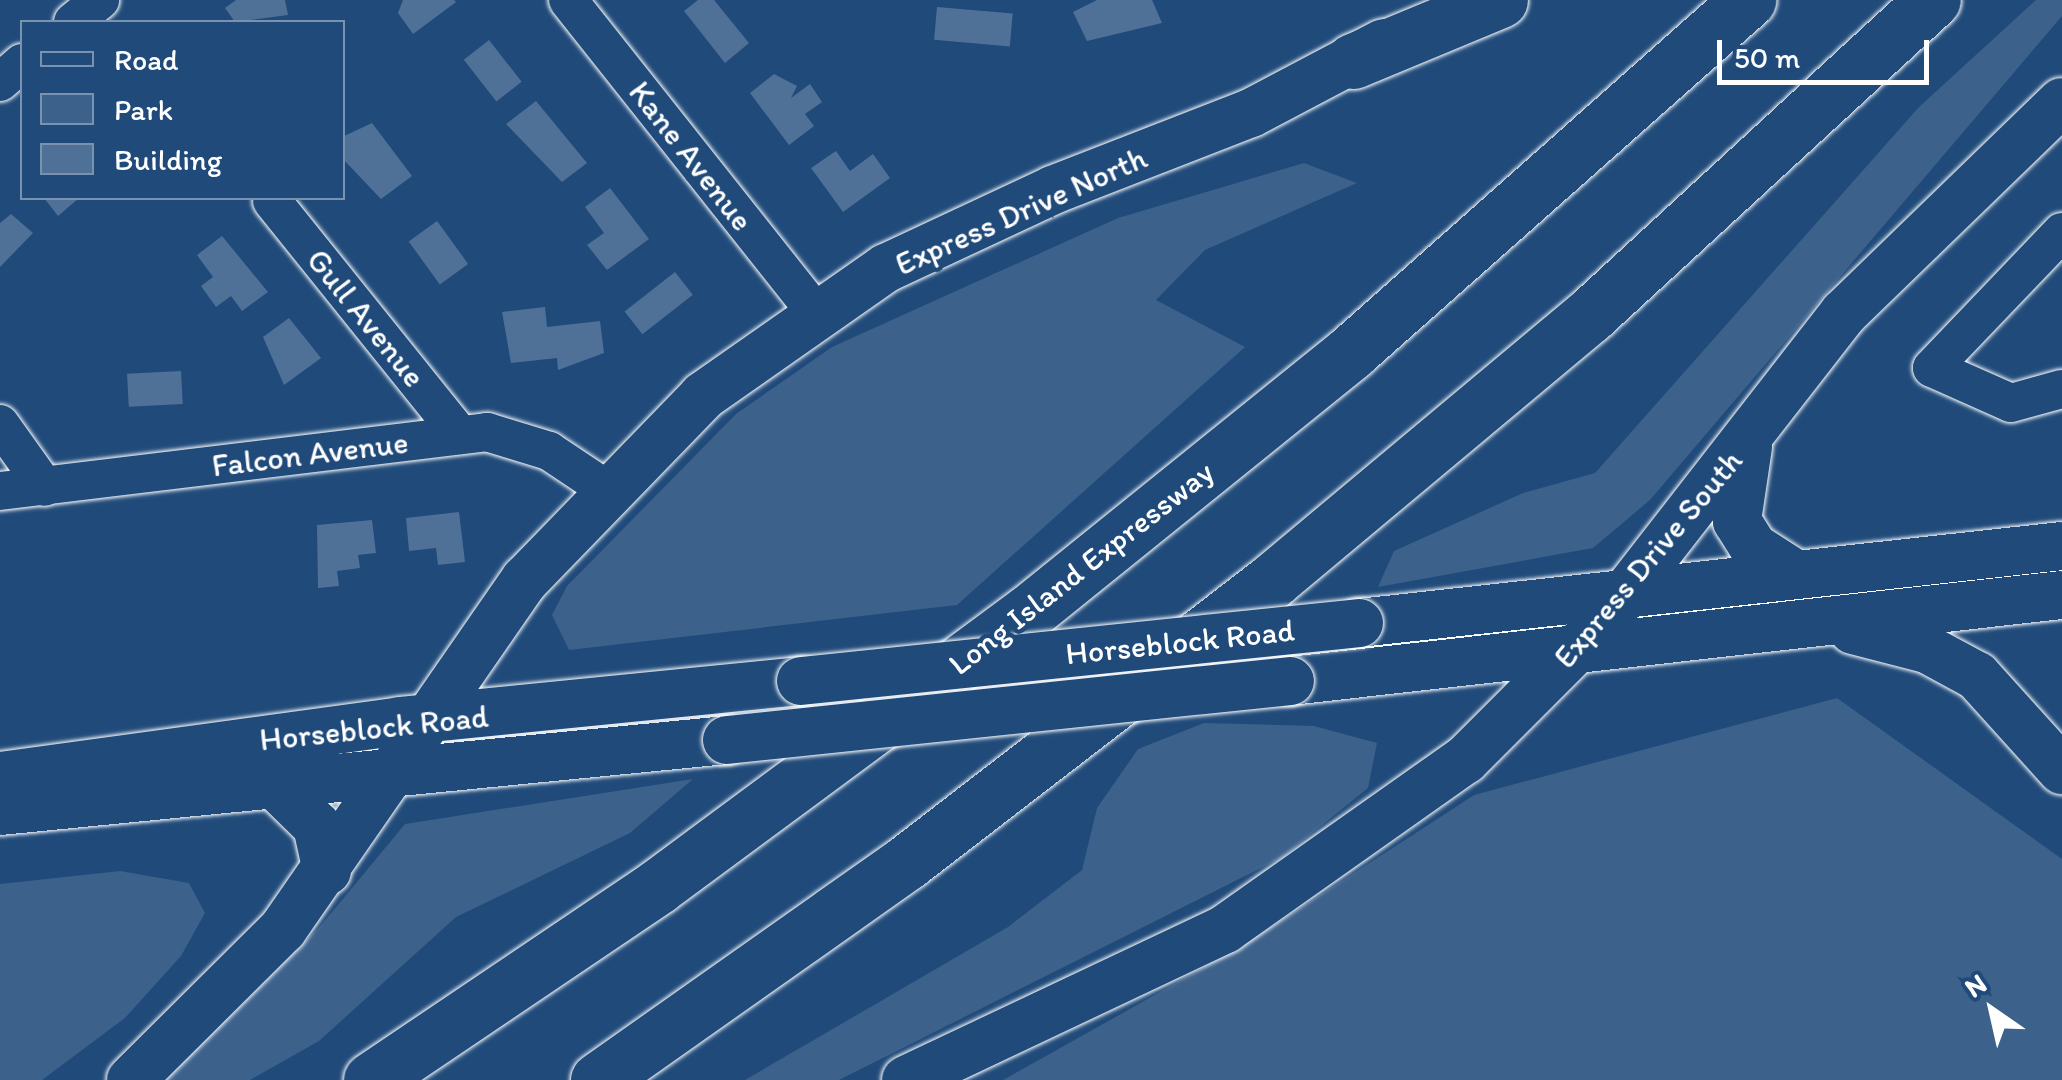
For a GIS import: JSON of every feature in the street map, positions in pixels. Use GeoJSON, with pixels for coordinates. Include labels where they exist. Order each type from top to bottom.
{"type":"FeatureCollection","features":[{"type":"Feature","properties":{"kind":"highway"},"geometry":{"type":"LineString","coordinates":[[1353,61],[1500,0]]}},
{"type":"Feature","properties":{"kind":"highway","name":"Long Island Expressway"},"geometry":{"type":"LineString","coordinates":[[371,1080],[656,887],[1030,612],[1352,352],[1748,0]]}},
{"type":"Feature","properties":{"kind":"highway"},"geometry":{"type":"LineString","coordinates":[[598,1080],[908,862],[1274,580],[1603,303],[1933,0]]}},
{"type":"Feature","properties":{"kind":"main road","name":"Express Drive North"},"geometry":{"type":"LineString","coordinates":[[131,1080],[228,991],[328,871],[525,580],[606,489],[703,396],[815,312],[962,230],[1251,113],[1353,61],[1457,0]]}},
{"type":"Feature","properties":{"kind":"main road","name":"Express Drive South"},"geometry":{"type":"LineString","coordinates":[[906,1080],[1142,971],[1286,892],[1442,780],[1581,647],[1844,313],[2052,121]]}},
{"type":"Feature","properties":{"kind":"main road"},"geometry":{"type":"LineString","coordinates":[[1752,433],[1737,521],[1753,546],[1795,574]]}},
{"type":"Feature","properties":{"kind":"main road","name":"Horseblock Road"},"geometry":{"type":"LineString","coordinates":[[0,776],[431,720],[2057,546]]}},
{"type":"Feature","properties":{"kind":"main road","name":"Horseblock Road"},"geometry":{"type":"LineString","coordinates":[[0,812],[1290,681],[2062,595]]}},
{"type":"Feature","properties":{"kind":"main road"},"geometry":{"type":"LineString","coordinates":[[1820,622],[1956,662],[2015,709],[2062,770]]}},
{"type":"Feature","properties":{"kind":"main road"},"geometry":{"type":"LineString","coordinates":[[276,786],[317,826],[328,871]]}},
{"type":"Feature","properties":{"kind":"street"},"geometry":{"type":"LineString","coordinates":[[75,20],[100,0]]}},
{"type":"Feature","properties":{"kind":"street","name":"Kane Avenue"},"geometry":{"type":"LineString","coordinates":[[568,0],[815,312]]}},
{"type":"Feature","properties":{"kind":"street"},"geometry":{"type":"LineString","coordinates":[[0,82],[20,65]]}},
{"type":"Feature","properties":{"kind":"street","name":"Gull Avenue"},"geometry":{"type":"LineString","coordinates":[[272,201],[460,435]]}},
{"type":"Feature","properties":{"kind":"street"},"geometry":{"type":"LineString","coordinates":[[2062,232],[1932,368],[2011,403],[2062,389]]}},
{"type":"Feature","properties":{"kind":"street"},"geometry":{"type":"LineString","coordinates":[[0,424],[46,487]]}},
{"type":"Feature","properties":{"kind":"street","name":"Falcon Avenue"},"geometry":{"type":"LineString","coordinates":[[0,492],[460,435],[519,437],[606,489]]}},
{"type":"Feature","properties":{"kind":"green space"},"geometry":{"type":"Polygon","coordinates":[[[2036,0],[2062,0],[2062,16],[1650,500],[1593,548],[1378,587],[1394,551],[1523,493],[1595,473],[1919,107],[2036,0]]]}},
{"type":"Feature","properties":{"kind":"green space"},"geometry":{"type":"Polygon","coordinates":[[[1304,163],[1357,183],[1205,250],[1156,300],[1245,347],[957,605],[569,650],[552,615],[567,586],[736,414],[832,347],[1118,218],[1304,163]]]}},
{"type":"Feature","properties":{"kind":"green space"},"geometry":{"type":"Polygon","coordinates":[[[1837,698],[2062,859],[2062,1080],[1003,1080],[1244,945],[1474,795],[1837,698]]]}},
{"type":"Feature","properties":{"kind":"green space"},"geometry":{"type":"Polygon","coordinates":[[[1204,723],[1314,726],[1377,743],[1368,788],[1281,858],[839,1080],[745,1080],[1008,927],[1082,870],[1097,808],[1138,749],[1204,723]]]}},
{"type":"Feature","properties":{"kind":"green space"},"geometry":{"type":"Polygon","coordinates":[[[693,779],[630,833],[456,917],[319,1041],[250,1080],[164,1080],[318,929],[405,824],[693,779]]]}},
{"type":"Feature","properties":{"kind":"green space"},"geometry":{"type":"Polygon","coordinates":[[[120,871],[189,883],[205,913],[181,956],[125,1018],[42,1080],[0,1080],[0,884],[120,871]]]}},
{"type":"Feature","properties":{"kind":"building"},"geometry":{"type":"Polygon","coordinates":[[[236,0],[285,0],[288,15],[234,20],[225,8],[236,0]]]}},
{"type":"Feature","properties":{"kind":"building"},"geometry":{"type":"Polygon","coordinates":[[[403,0],[456,2],[413,34],[398,13],[403,0]]]}},
{"type":"Feature","properties":{"kind":"building"},"geometry":{"type":"Polygon","coordinates":[[[698,0],[714,0],[749,43],[725,63],[684,11],[698,0]]]}},
{"type":"Feature","properties":{"kind":"building"},"geometry":{"type":"Polygon","coordinates":[[[1097,0],[1152,0],[1162,23],[1087,41],[1073,12],[1097,0]]]}},
{"type":"Feature","properties":{"kind":"building"},"geometry":{"type":"Polygon","coordinates":[[[937,7],[1013,14],[1010,46],[934,40],[937,7]]]}},
{"type":"Feature","properties":{"kind":"building"},"geometry":{"type":"Polygon","coordinates":[[[489,40],[522,82],[496,101],[464,60],[489,40]]]}},
{"type":"Feature","properties":{"kind":"building"},"geometry":{"type":"Polygon","coordinates":[[[774,74],[797,86],[791,98],[810,84],[822,102],[805,114],[814,126],[789,145],[750,93],[774,74]]]}},
{"type":"Feature","properties":{"kind":"building"},"geometry":{"type":"Polygon","coordinates":[[[536,101],[587,163],[562,182],[506,124],[536,101]]]}},
{"type":"Feature","properties":{"kind":"building"},"geometry":{"type":"Polygon","coordinates":[[[372,123],[412,176],[381,199],[345,161],[345,136],[372,123]]]}},
{"type":"Feature","properties":{"kind":"building"},"geometry":{"type":"Polygon","coordinates":[[[836,151],[850,171],[873,154],[890,178],[843,212],[811,168],[836,151]]]}},
{"type":"Feature","properties":{"kind":"building"},"geometry":{"type":"Polygon","coordinates":[[[610,188],[649,239],[607,270],[587,245],[604,233],[585,207],[610,188]]]}},
{"type":"Feature","properties":{"kind":"building"},"geometry":{"type":"Polygon","coordinates":[[[46,200],[77,200],[58,216],[46,200]]]}},
{"type":"Feature","properties":{"kind":"building"},"geometry":{"type":"Polygon","coordinates":[[[11,214],[33,233],[0,267],[0,223],[11,214]]]}},
{"type":"Feature","properties":{"kind":"building"},"geometry":{"type":"Polygon","coordinates":[[[437,221],[468,264],[440,284],[409,242],[437,221]]]}},
{"type":"Feature","properties":{"kind":"building"},"geometry":{"type":"Polygon","coordinates":[[[222,236],[268,292],[242,311],[231,296],[216,307],[201,286],[213,277],[197,255],[222,236]]]}},
{"type":"Feature","properties":{"kind":"building"},"geometry":{"type":"Polygon","coordinates":[[[675,272],[693,295],[642,334],[625,311],[675,272]]]}},
{"type":"Feature","properties":{"kind":"building"},"geometry":{"type":"Polygon","coordinates":[[[545,307],[547,327],[600,321],[604,353],[558,370],[557,358],[511,363],[502,312],[545,307]]]}},
{"type":"Feature","properties":{"kind":"building"},"geometry":{"type":"Polygon","coordinates":[[[289,318],[321,358],[284,385],[263,337],[289,318]]]}},
{"type":"Feature","properties":{"kind":"building"},"geometry":{"type":"Polygon","coordinates":[[[181,371],[183,404],[129,407],[127,374],[181,371]]]}},
{"type":"Feature","properties":{"kind":"building"},"geometry":{"type":"Polygon","coordinates":[[[459,512],[465,562],[438,565],[436,548],[409,551],[406,518],[459,512]]]}},
{"type":"Feature","properties":{"kind":"building"},"geometry":{"type":"Polygon","coordinates":[[[372,520],[376,553],[358,555],[360,568],[337,571],[339,586],[318,588],[317,525],[372,520]]]}}]}
